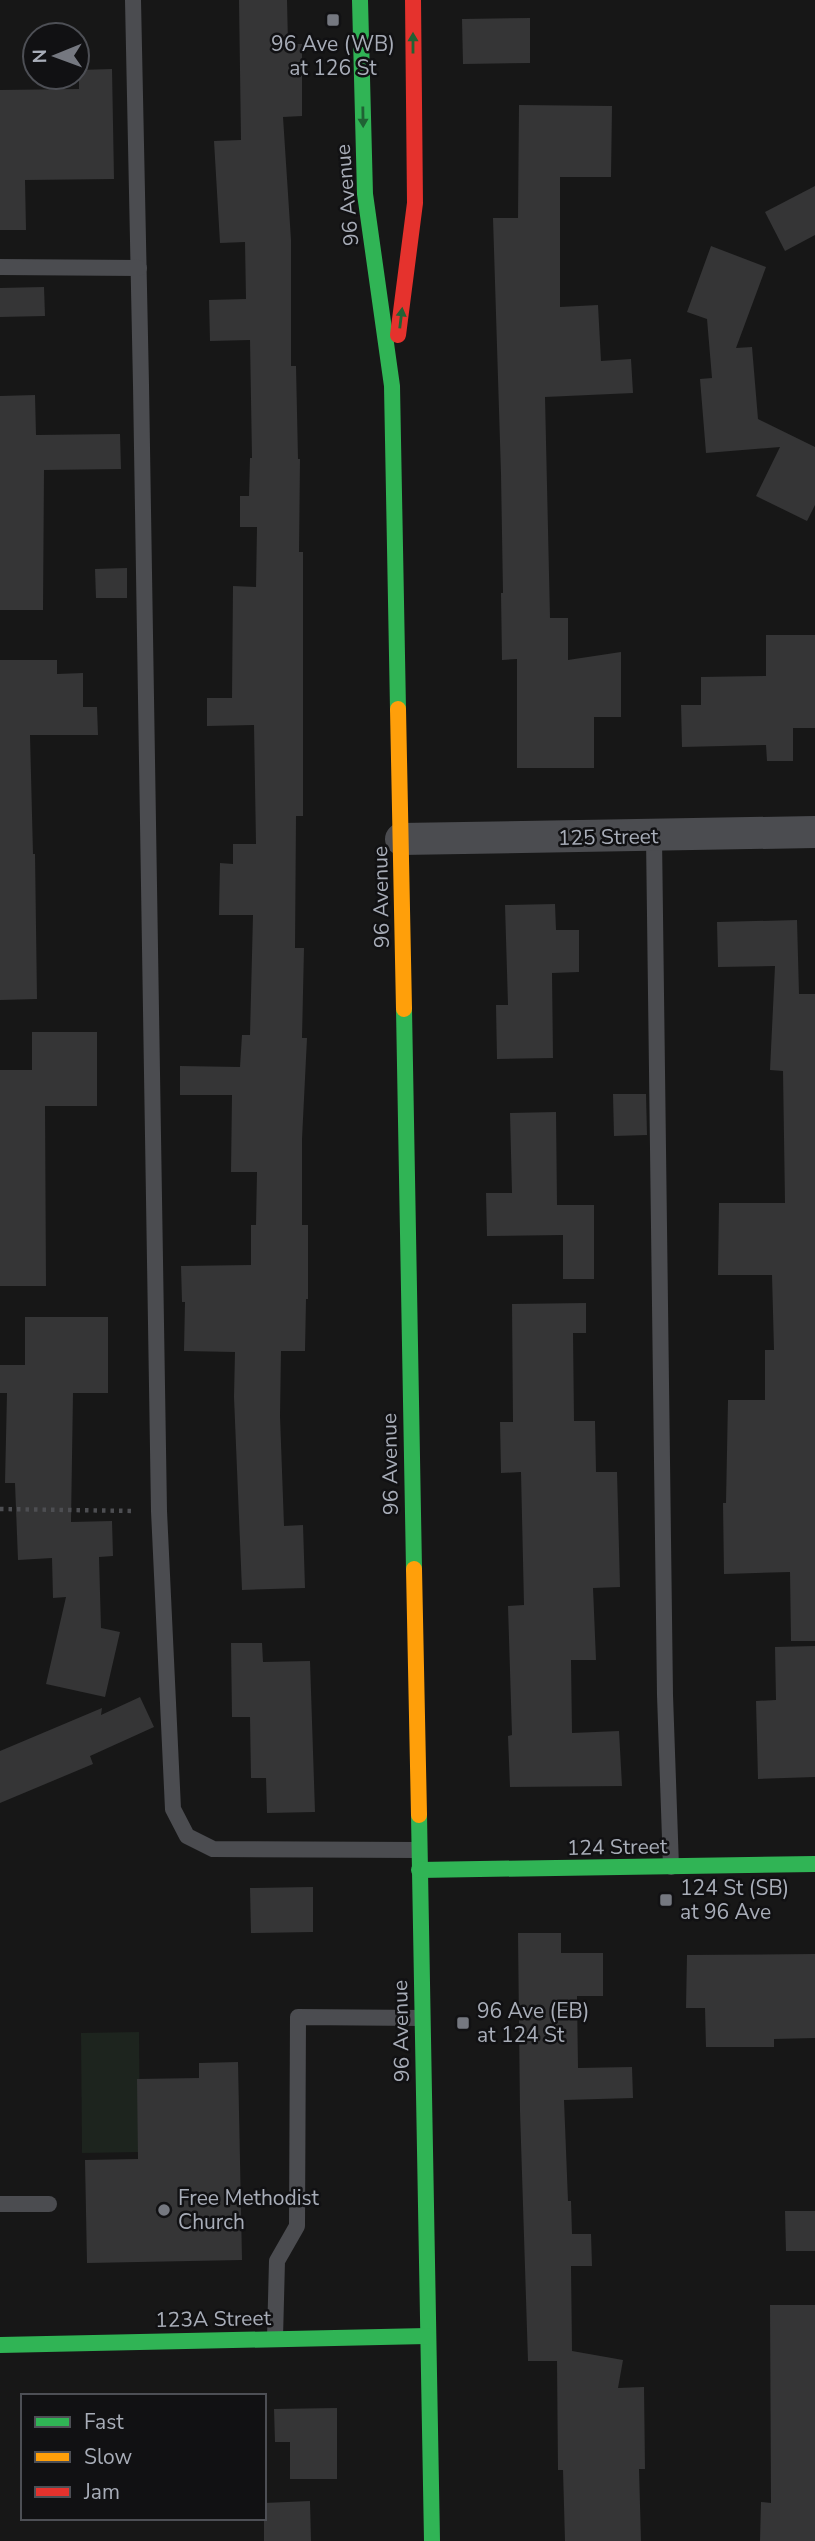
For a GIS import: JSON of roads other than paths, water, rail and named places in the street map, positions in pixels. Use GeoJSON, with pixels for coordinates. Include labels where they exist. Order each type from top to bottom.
{"type":"FeatureCollection","features":[{"type":"Feature","properties":{"kind":"main road","name":"96 Avenue"},"geometry":{"type":"LineString","coordinates":[[360,0],[365,194],[392,386],[432,2541]]}},
{"type":"Feature","properties":{"kind":"main road","name":"96 Avenue"},"geometry":{"type":"LineString","coordinates":[[392,386],[415,203],[413,0]]}},
{"type":"Feature","properties":{"kind":"main road","name":"124 Street"},"geometry":{"type":"LineString","coordinates":[[419,1870],[815,1864]]}},
{"type":"Feature","properties":{"kind":"main road","name":"123A Street"},"geometry":{"type":"LineString","coordinates":[[0,2345],[427,2336]]}},
{"type":"Feature","properties":{"kind":"street","name":"125 Street"},"geometry":{"type":"LineString","coordinates":[[401,839],[654,837],[815,832]]}},
{"type":"Feature","properties":{"kind":"lane"},"geometry":{"type":"LineString","coordinates":[[133,0],[159,1510],[173,1809],[187,1836],[213,1849],[418,1850]]}},
{"type":"Feature","properties":{"kind":"lane"},"geometry":{"type":"LineString","coordinates":[[0,267],[139,268]]}},
{"type":"Feature","properties":{"kind":"lane"},"geometry":{"type":"LineString","coordinates":[[654,837],[665,1695],[671,1867]]}},
{"type":"Feature","properties":{"kind":"lane"},"geometry":{"type":"LineString","coordinates":[[275,2338],[277,2261],[297,2227],[298,2017],[422,2018]]}},
{"type":"Feature","properties":{"kind":"lane"},"geometry":{"type":"LineString","coordinates":[[0,2204],[49,2204]]}},
{"type":"Feature","properties":{"kind":"place","name":"96 Ave (WB) at 126 St"},"geometry":{"type":"Point","coordinates":[333,20]}},
{"type":"Feature","properties":{"kind":"place","name":"124 St (SB) at 96 Ave"},"geometry":{"type":"Point","coordinates":[666,1900]}},
{"type":"Feature","properties":{"kind":"place","name":"96 Ave (EB) at 124 St"},"geometry":{"type":"Point","coordinates":[463,2023]}},
{"type":"Feature","properties":{"kind":"place","name":"Free Methodist Church"},"geometry":{"type":"Point","coordinates":[164,2210]}}]}
